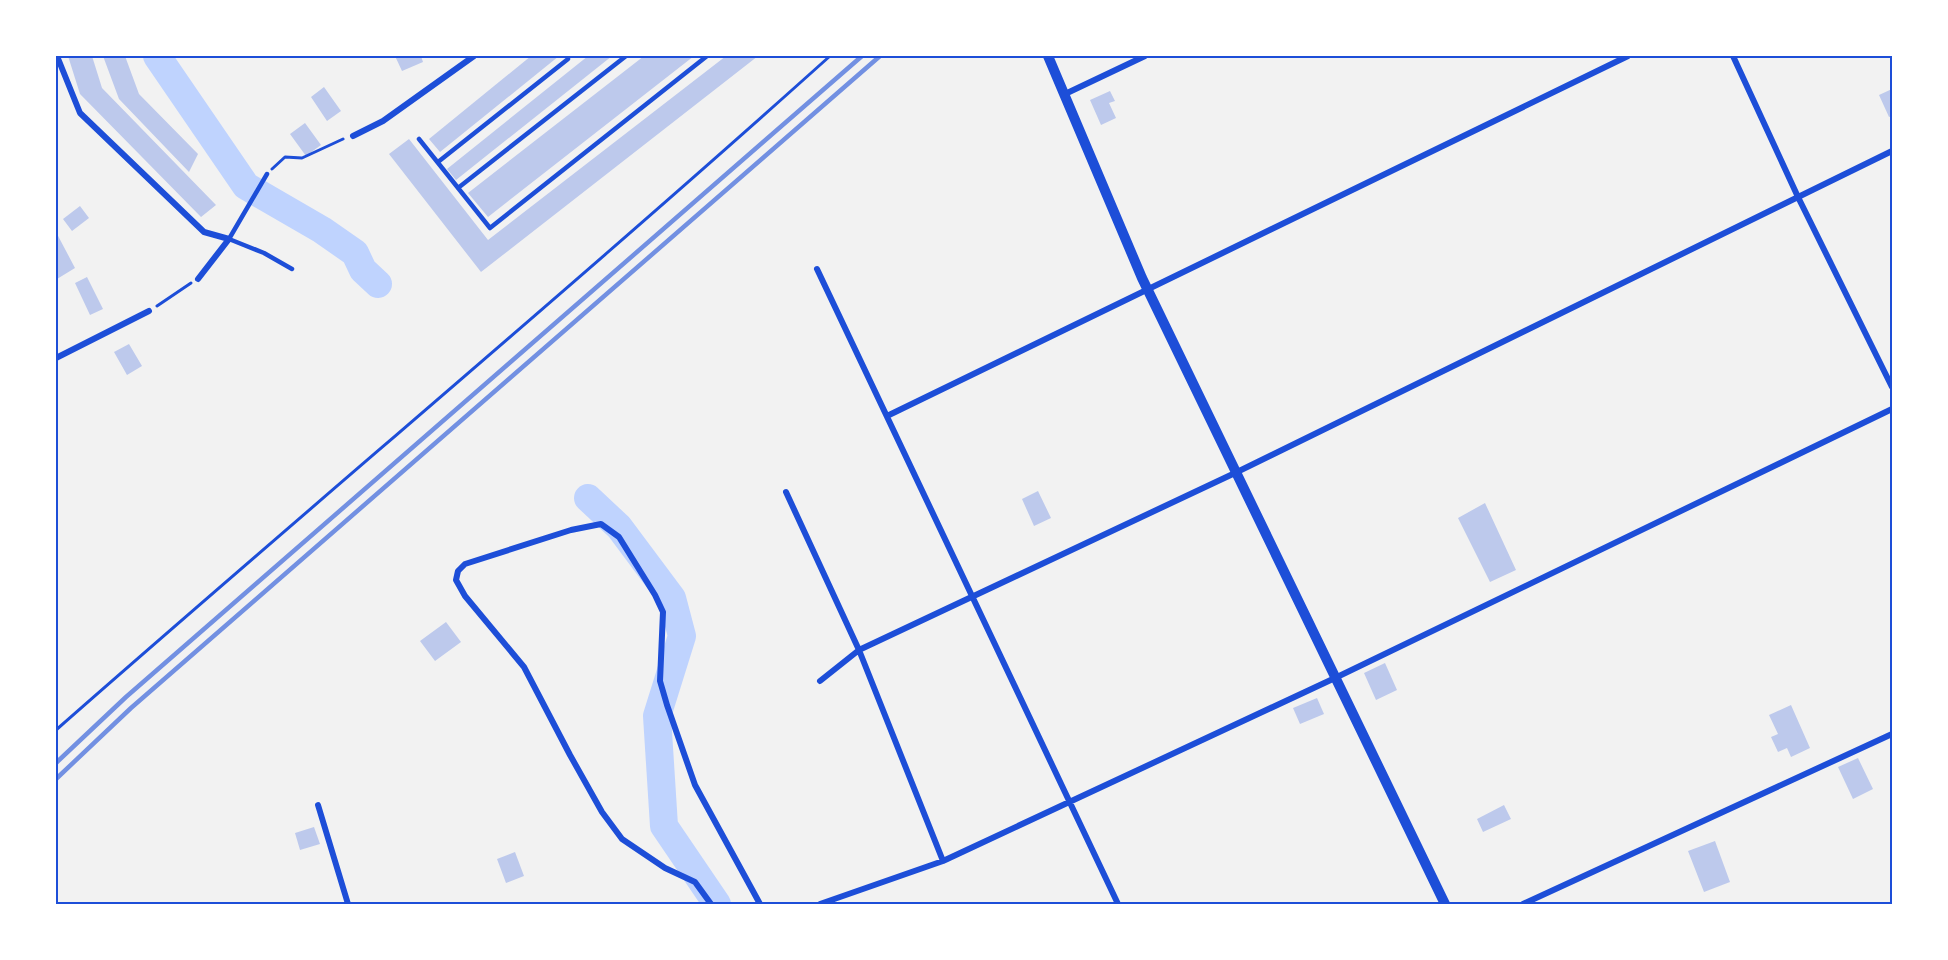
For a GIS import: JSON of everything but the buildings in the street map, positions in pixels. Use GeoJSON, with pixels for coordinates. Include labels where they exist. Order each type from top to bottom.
{"type":"FeatureCollection","features":[{"type":"Feature","properties":{"kind":"street"},"geometry":{"type":"LineString","coordinates":[[57,56],[80,113],[204,231],[229,239],[198,279]]}},
{"type":"Feature","properties":{"kind":"street"},"geometry":{"type":"LineString","coordinates":[[353,136],[383,121],[474,56]]}},
{"type":"Feature","properties":{"kind":"street"},"geometry":{"type":"LineString","coordinates":[[1048,56],[1147,288],[1445,904]]}},
{"type":"Feature","properties":{"kind":"street"},"geometry":{"type":"LineString","coordinates":[[1065,94],[1145,56]]}},
{"type":"Feature","properties":{"kind":"street"},"geometry":{"type":"LineString","coordinates":[[887,416],[1628,56]]}},
{"type":"Feature","properties":{"kind":"street"},"geometry":{"type":"LineString","coordinates":[[1733,56],[1798,197],[1893,387]]}},
{"type":"Feature","properties":{"kind":"street"},"geometry":{"type":"LineString","coordinates":[[820,681],[859,650],[972,594],[1235,473],[1893,151]]}},
{"type":"Feature","properties":{"kind":"street"},"geometry":{"type":"LineString","coordinates":[[817,269],[1118,904]]}},
{"type":"Feature","properties":{"kind":"street"},"geometry":{"type":"LineString","coordinates":[[56,358],[149,311]]}},
{"type":"Feature","properties":{"kind":"street"},"geometry":{"type":"LineString","coordinates":[[820,904],[943,861],[1335,678],[1893,409]]}},
{"type":"Feature","properties":{"kind":"street"},"geometry":{"type":"LineString","coordinates":[[786,492],[859,650],[943,861]]}},
{"type":"Feature","properties":{"kind":"street"},"geometry":{"type":"LineString","coordinates":[[711,904],[695,882],[665,868],[622,839],[602,812],[524,667],[465,596],[456,579],[458,571],[465,564],[571,530],[601,524],[619,537],[663,612],[660,681],[695,785],[760,904]]}},
{"type":"Feature","properties":{"kind":"street"},"geometry":{"type":"LineString","coordinates":[[1523,904],[1893,734]]}},
{"type":"Feature","properties":{"kind":"street"},"geometry":{"type":"LineString","coordinates":[[318,806],[348,904]]}},
{"type":"Feature","properties":{"kind":"lane"},"geometry":{"type":"LineString","coordinates":[[459,188],[626,56]]}},
{"type":"Feature","properties":{"kind":"lane"},"geometry":{"type":"LineString","coordinates":[[420,139],[490,228],[706,56]]}},
{"type":"Feature","properties":{"kind":"lane"},"geometry":{"type":"LineString","coordinates":[[438,162],[568,59]]}},
{"type":"Feature","properties":{"kind":"lane"},"geometry":{"type":"LineString","coordinates":[[267,174],[256,189],[229,239],[264,253],[292,269]]}},
{"type":"Feature","properties":{"kind":"path"},"geometry":{"type":"LineString","coordinates":[[56,730],[230,577],[539,313],[830,56]]}},
{"type":"Feature","properties":{"kind":"path"},"geometry":{"type":"LineString","coordinates":[[267,174],[285,157],[302,158],[353,136]]}},
{"type":"Feature","properties":{"kind":"path"},"geometry":{"type":"LineString","coordinates":[[149,311],[198,279]]}},
{"type":"Feature","properties":{"kind":"waterway"},"geometry":{"type":"LineString","coordinates":[[157,56],[246,186],[322,230],[355,253],[363,270],[378,284]]}},
{"type":"Feature","properties":{"kind":"waterway"},"geometry":{"type":"LineString","coordinates":[[588,498],[619,527],[672,598],[682,636],[657,716],[664,826],[717,904]]}},
{"type":"Feature","properties":{"kind":"railway"},"geometry":{"type":"LineString","coordinates":[[56,763],[126,697],[862,56]]}},
{"type":"Feature","properties":{"kind":"railway"},"geometry":{"type":"LineString","coordinates":[[56,779],[131,708],[880,56]]}}]}
